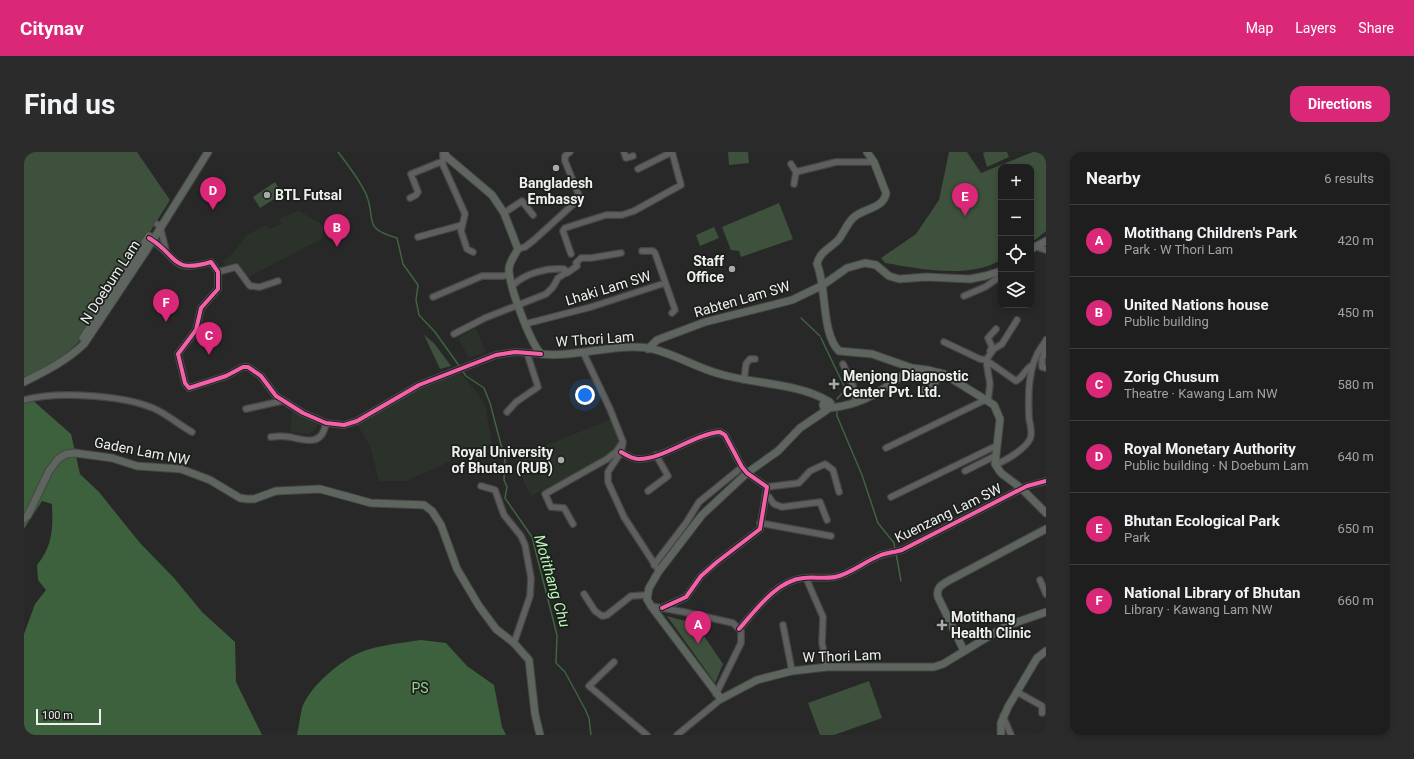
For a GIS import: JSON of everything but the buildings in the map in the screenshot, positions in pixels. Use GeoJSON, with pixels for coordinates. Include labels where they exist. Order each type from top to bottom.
{"type":"FeatureCollection","features":[{"type":"Feature","properties":{"kind":"main road","name":"N Doebum Lam"},"geometry":{"type":"LineString","coordinates":[[24,382],[56,367],[84,344],[204,152]]}},
{"type":"Feature","properties":{"kind":"main road","name":"N Doebum Lam"},"geometry":{"type":"LineString","coordinates":[[158,225],[208,152]]}},
{"type":"Feature","properties":{"kind":"main road"},"geometry":{"type":"LineString","coordinates":[[444,152],[447,157],[492,195],[504,213],[518,249],[510,263],[509,274]]}},
{"type":"Feature","properties":{"kind":"main road"},"geometry":{"type":"LineString","coordinates":[[867,152],[874,162],[886,194],[885,199],[880,204],[853,217],[840,238],[820,256],[817,264],[822,276],[822,294],[831,338],[839,351],[872,354],[912,368],[938,372],[949,377],[997,408],[1000,419],[995,464],[1001,473],[1022,490],[1046,513]]}},
{"type":"Feature","properties":{"kind":"main road","name":"N Doebum Lam"},"geometry":{"type":"LineString","coordinates":[[24,378],[67,354],[82,339],[150,239]]}},
{"type":"Feature","properties":{"kind":"main road"},"geometry":{"type":"LineString","coordinates":[[1034,248],[1046,241]]}},
{"type":"Feature","properties":{"kind":"main road","name":"Rabten Lam SW"},"geometry":{"type":"LineString","coordinates":[[648,348],[657,340],[698,325],[792,300],[823,285],[847,268],[864,263],[876,265],[889,276],[899,279],[926,277],[970,279],[998,272]]}},
{"type":"Feature","properties":{"kind":"main road","name":"W Thori Lam"},"geometry":{"type":"LineString","coordinates":[[509,274],[525,324],[537,350],[541,354],[583,352],[617,348],[648,348],[694,366],[744,380],[811,394],[826,405]]}},
{"type":"Feature","properties":{"kind":"main road"},"geometry":{"type":"LineString","coordinates":[[718,697],[651,606],[647,595],[649,588],[659,571],[702,515],[744,470],[778,451],[800,428],[817,417],[826,405],[846,405],[856,403],[883,391],[912,368]]}},
{"type":"Feature","properties":{"kind":"main road","name":"Gaden Lam NW"},"geometry":{"type":"LineString","coordinates":[[24,519],[28,515],[49,471],[58,459],[66,454],[75,452],[112,458],[136,466],[181,469],[210,480],[240,498],[254,499],[276,492],[320,489],[371,502],[424,505],[432,511],[441,525],[457,569],[475,600],[496,629],[514,643],[529,660],[535,714],[540,735]]}},
{"type":"Feature","properties":{"kind":"main road"},"geometry":{"type":"LineString","coordinates":[[964,651],[938,597],[938,588],[948,581],[1046,529]]}},
{"type":"Feature","properties":{"kind":"main road","name":"W Thori Lam"},"geometry":{"type":"LineString","coordinates":[[718,697],[749,683],[792,671],[827,667],[934,667],[947,662],[1006,626],[1046,612]]}},
{"type":"Feature","properties":{"kind":"main road"},"geometry":{"type":"LineString","coordinates":[[1001,735],[1003,716],[1037,658],[1045,654]]}},
{"type":"Feature","properties":{"kind":"street"},"geometry":{"type":"LineString","coordinates":[[444,152],[443,161],[465,214],[461,231],[465,245],[467,250],[473,252]]}},
{"type":"Feature","properties":{"kind":"street"},"geometry":{"type":"LineString","coordinates":[[518,249],[525,247],[540,235],[580,198],[564,161],[565,156],[570,152]]}},
{"type":"Feature","properties":{"kind":"street"},"geometry":{"type":"LineString","coordinates":[[624,152],[626,158],[633,156]]}},
{"type":"Feature","properties":{"kind":"street"},"geometry":{"type":"LineString","coordinates":[[571,254],[563,231],[565,228],[606,215],[622,215],[634,211],[682,185],[672,152],[638,169]]}},
{"type":"Feature","properties":{"kind":"street"},"geometry":{"type":"LineString","coordinates":[[410,198],[418,192],[411,174],[443,161]]}},
{"type":"Feature","properties":{"kind":"street"},"geometry":{"type":"LineString","coordinates":[[796,172],[836,162],[874,162]]}},
{"type":"Feature","properties":{"kind":"street"},"geometry":{"type":"LineString","coordinates":[[791,164],[796,172],[794,184]]}},
{"type":"Feature","properties":{"kind":"street"},"geometry":{"type":"LineString","coordinates":[[504,213],[522,201],[533,215]]}},
{"type":"Feature","properties":{"kind":"street"},"geometry":{"type":"LineString","coordinates":[[158,225],[166,251]]}},
{"type":"Feature","properties":{"kind":"street"},"geometry":{"type":"LineString","coordinates":[[418,237],[462,225]]}},
{"type":"Feature","properties":{"kind":"street"},"geometry":{"type":"LineString","coordinates":[[150,239],[166,251],[180,265],[189,267],[211,262],[218,272],[218,289],[201,308],[196,330],[178,354],[177,358],[186,385],[193,387],[246,367],[252,369],[261,376],[276,396],[282,401],[303,413],[326,423],[339,426],[353,423],[419,385],[502,353],[541,354]]}},
{"type":"Feature","properties":{"kind":"street"},"geometry":{"type":"LineString","coordinates":[[1034,248],[1046,250]]}},
{"type":"Feature","properties":{"kind":"street"},"geometry":{"type":"LineString","coordinates":[[642,251],[653,251],[655,253],[665,282]]}},
{"type":"Feature","properties":{"kind":"street"},"geometry":{"type":"LineString","coordinates":[[454,334],[478,321],[546,294],[553,287],[558,278],[576,266],[576,263],[581,258],[591,258],[621,253]]}},
{"type":"Feature","properties":{"kind":"street"},"geometry":{"type":"LineString","coordinates":[[218,272],[236,267],[250,286],[260,286],[278,281]]}},
{"type":"Feature","properties":{"kind":"street"},"geometry":{"type":"LineString","coordinates":[[513,285],[525,276],[548,269],[564,269],[567,273]]}},
{"type":"Feature","properties":{"kind":"street"},"geometry":{"type":"LineString","coordinates":[[433,297],[482,276],[503,276],[509,274]]}},
{"type":"Feature","properties":{"kind":"street"},"geometry":{"type":"LineString","coordinates":[[964,296],[985,288],[998,278]]}},
{"type":"Feature","properties":{"kind":"street","name":"Lhaki Lam SW"},"geometry":{"type":"LineString","coordinates":[[525,324],[591,307],[665,282],[675,310],[672,313]]}},
{"type":"Feature","properties":{"kind":"street"},"geometry":{"type":"LineString","coordinates":[[986,360],[994,348],[1002,344],[1017,320]]}},
{"type":"Feature","properties":{"kind":"street"},"geometry":{"type":"LineString","coordinates":[[886,448],[986,400],[990,384],[986,360],[992,347],[988,338],[996,329]]}},
{"type":"Feature","properties":{"kind":"street"},"geometry":{"type":"LineString","coordinates":[[944,342],[986,360],[1016,380],[1021,378],[1028,366],[1033,365]]}},
{"type":"Feature","properties":{"kind":"street"},"geometry":{"type":"LineString","coordinates":[[995,464],[1009,459],[1019,449],[1026,446],[1030,439],[1029,399],[1033,365],[1037,353],[1045,345]]}},
{"type":"Feature","properties":{"kind":"street"},"geometry":{"type":"LineString","coordinates":[[1045,345],[1042,367],[1046,368]]}},
{"type":"Feature","properties":{"kind":"street"},"geometry":{"type":"LineString","coordinates":[[583,352],[610,408],[623,442],[621,452],[608,472],[608,482],[624,518],[659,571]]}},
{"type":"Feature","properties":{"kind":"street"},"geometry":{"type":"LineString","coordinates":[[507,412],[516,402],[538,387],[527,353]]}},
{"type":"Feature","properties":{"kind":"street"},"geometry":{"type":"LineString","coordinates":[[744,380],[747,362],[750,359],[754,359]]}},
{"type":"Feature","properties":{"kind":"street"},"geometry":{"type":"LineString","coordinates":[[843,364],[853,386],[856,403]]}},
{"type":"Feature","properties":{"kind":"street"},"geometry":{"type":"LineString","coordinates":[[923,390],[935,383],[938,378],[938,372]]}},
{"type":"Feature","properties":{"kind":"street"},"geometry":{"type":"LineString","coordinates":[[24,400],[40,396],[104,397],[125,400],[152,408],[165,414],[179,425],[192,432]]}},
{"type":"Feature","properties":{"kind":"street"},"geometry":{"type":"LineString","coordinates":[[246,409],[282,401]]}},
{"type":"Feature","properties":{"kind":"street"},"geometry":{"type":"LineString","coordinates":[[271,437],[289,437],[309,442],[318,438],[325,431],[326,423]]}},
{"type":"Feature","properties":{"kind":"street"},"geometry":{"type":"LineString","coordinates":[[621,452],[637,459],[656,455],[705,435],[720,432],[725,435],[744,470],[767,487],[799,483],[810,471],[825,464],[833,470],[839,492]]}},
{"type":"Feature","properties":{"kind":"street"},"geometry":{"type":"LineString","coordinates":[[573,524],[564,508],[551,507],[545,494],[607,460],[616,452],[623,442]]}},
{"type":"Feature","properties":{"kind":"street"},"geometry":{"type":"LineString","coordinates":[[891,497],[996,446]]}},
{"type":"Feature","properties":{"kind":"street"},"geometry":{"type":"LineString","coordinates":[[648,491],[668,476],[656,455]]}},
{"type":"Feature","properties":{"kind":"street"},"geometry":{"type":"LineString","coordinates":[[965,471],[995,456]]}},
{"type":"Feature","properties":{"kind":"street"},"geometry":{"type":"LineString","coordinates":[[654,565],[686,523],[699,502],[744,470]]}},
{"type":"Feature","properties":{"kind":"street","name":"Kuenzang Lam SW"},"geometry":{"type":"LineString","coordinates":[[739,629],[756,610],[781,587],[806,578],[828,578],[840,576],[881,555],[902,550],[1022,490],[1027,486],[1046,481]]}},
{"type":"Feature","properties":{"kind":"street"},"geometry":{"type":"LineString","coordinates":[[482,486],[495,490],[504,515],[521,536],[527,554],[531,587],[514,643]]}},
{"type":"Feature","properties":{"kind":"street"},"geometry":{"type":"LineString","coordinates":[[662,608],[686,597],[701,576],[760,529],[767,487]]}},
{"type":"Feature","properties":{"kind":"street"},"geometry":{"type":"LineString","coordinates":[[765,496],[769,497],[774,504],[782,507],[820,502],[827,520]]}},
{"type":"Feature","properties":{"kind":"street"},"geometry":{"type":"LineString","coordinates":[[760,523],[831,536]]}},
{"type":"Feature","properties":{"kind":"street"},"geometry":{"type":"LineString","coordinates":[[806,578],[823,617],[822,644],[827,667]]}},
{"type":"Feature","properties":{"kind":"street"},"geometry":{"type":"LineString","coordinates":[[1040,580],[1046,594]]}},
{"type":"Feature","properties":{"kind":"street"},"geometry":{"type":"LineString","coordinates":[[584,594],[595,611],[602,616],[610,613],[631,596],[647,595]]}},
{"type":"Feature","properties":{"kind":"street"},"geometry":{"type":"LineString","coordinates":[[651,606],[733,623],[742,632],[741,642],[718,697],[677,735]]}},
{"type":"Feature","properties":{"kind":"street"},"geometry":{"type":"LineString","coordinates":[[783,625],[792,671]]}},
{"type":"Feature","properties":{"kind":"street"},"geometry":{"type":"LineString","coordinates":[[614,662],[589,686],[647,735]]}},
{"type":"Feature","properties":{"kind":"street"},"geometry":{"type":"LineString","coordinates":[[1017,692],[1042,706],[1042,713]]}},
{"type":"Feature","properties":{"kind":"street"},"geometry":{"type":"LineString","coordinates":[[1003,716],[1011,735]]}},
{"type":"Feature","properties":{"kind":"shaded area"},"geometry":{"type":"Polygon","coordinates":[[[299,211],[323,225],[323,238],[243,280],[236,264],[226,268],[223,261],[232,254],[248,234],[267,225],[269,229],[281,224],[280,218],[299,211]]]}},
{"type":"Feature","properties":{"kind":"shaded area"},"geometry":{"type":"Polygon","coordinates":[[[476,328],[486,352],[469,358],[458,338],[476,328]]]}},
{"type":"Feature","properties":{"kind":"shaded area"},"geometry":{"type":"Polygon","coordinates":[[[461,374],[476,391],[485,405],[493,452],[456,453],[451,461],[406,481],[379,481],[370,446],[357,424],[415,389],[461,374]]]}},
{"type":"Feature","properties":{"kind":"shaded area"},"geometry":{"type":"Polygon","coordinates":[[[292,412],[318,424],[316,429],[309,434],[290,432],[292,412]]]}},
{"type":"Feature","properties":{"kind":"shaded area","name":"Royal University of Bhutan (RUB)"},"geometry":{"type":"Polygon","coordinates":[[[612,419],[620,438],[611,453],[600,462],[531,496],[523,480],[519,456],[612,419]]]}},
{"type":"Feature","properties":{"kind":"green space"},"geometry":{"type":"Polygon","coordinates":[[[24,152],[137,152],[170,200],[85,336],[63,357],[24,379],[24,152]]]}},
{"type":"Feature","properties":{"kind":"green space"},"geometry":{"type":"Polygon","coordinates":[[[728,152],[748,152],[749,163],[729,165],[728,152]]]}},
{"type":"Feature","properties":{"kind":"green space"},"geometry":{"type":"Polygon","coordinates":[[[949,152],[967,152],[981,173],[998,166],[998,261],[988,266],[959,271],[929,270],[885,263],[881,258],[916,234],[939,200],[949,152]]]}},
{"type":"Feature","properties":{"kind":"green space"},"geometry":{"type":"Polygon","coordinates":[[[1007,152],[1009,157],[987,167],[983,153],[1007,152]]]}},
{"type":"Feature","properties":{"kind":"green space"},"geometry":{"type":"Polygon","coordinates":[[[1033,152],[1046,152],[1046,231],[1034,241],[1034,164],[1003,164],[1033,152]]]}},
{"type":"Feature","properties":{"kind":"green space","name":"BTL Futsal"},"geometry":{"type":"Polygon","coordinates":[[[275,182],[282,194],[260,208],[253,197],[275,182]]]}},
{"type":"Feature","properties":{"kind":"green space"},"geometry":{"type":"Polygon","coordinates":[[[779,203],[793,239],[741,257],[739,251],[731,250],[722,227],[779,203]]]}},
{"type":"Feature","properties":{"kind":"green space"},"geometry":{"type":"Polygon","coordinates":[[[714,227],[719,238],[700,246],[696,235],[714,227]]]}},
{"type":"Feature","properties":{"kind":"green space"},"geometry":{"type":"Polygon","coordinates":[[[424,335],[434,343],[451,366],[440,369],[424,335]]]}},
{"type":"Feature","properties":{"kind":"green space"},"geometry":{"type":"Polygon","coordinates":[[[30,398],[71,434],[80,474],[99,492],[140,543],[174,578],[202,612],[235,642],[236,682],[262,735],[24,735],[24,634],[35,604],[46,590],[38,580],[37,565],[49,543],[52,529],[52,504],[42,501],[24,529],[24,400],[30,398]]]}},
{"type":"Feature","properties":{"kind":"green space"},"geometry":{"type":"Polygon","coordinates":[[[667,616],[696,624],[723,664],[715,683],[667,616]]]}},
{"type":"Feature","properties":{"kind":"green space","name":"PS"},"geometry":{"type":"Polygon","coordinates":[[[421,640],[446,643],[467,666],[494,685],[502,727],[506,735],[297,735],[302,708],[311,692],[318,683],[344,661],[368,650],[391,644],[421,640]]]}},
{"type":"Feature","properties":{"kind":"green space"},"geometry":{"type":"Polygon","coordinates":[[[869,681],[882,718],[834,735],[820,735],[808,703],[869,681]]]}},
{"type":"Feature","properties":{"kind":"waterway","name":"Motithang Chu"},"geometry":{"type":"LineString","coordinates":[[338,152],[357,178],[366,194],[374,227],[379,231],[397,238],[403,264],[418,285],[416,300],[419,315],[435,332],[460,367]]}},
{"type":"Feature","properties":{"kind":"waterway"},"geometry":{"type":"LineString","coordinates":[[801,318],[820,336]]}},
{"type":"Feature","properties":{"kind":"waterway"},"geometry":{"type":"LineString","coordinates":[[821,338],[844,386]]}},
{"type":"Feature","properties":{"kind":"waterway","name":"Motithang Chu"},"geometry":{"type":"LineString","coordinates":[[462,370],[466,376],[484,388],[490,403],[505,460],[504,480],[507,487],[505,498],[532,537],[557,635],[556,663],[565,672],[585,709],[589,718],[591,735]]}},
{"type":"Feature","properties":{"kind":"waterway"},"geometry":{"type":"LineString","coordinates":[[837,399],[845,390]]}},
{"type":"Feature","properties":{"kind":"waterway"},"geometry":{"type":"LineString","coordinates":[[837,411],[837,416],[862,475],[878,523],[894,543],[895,550]]}},
{"type":"Feature","properties":{"kind":"waterway"},"geometry":{"type":"LineString","coordinates":[[896,553],[901,581]]}},
{"type":"Feature","properties":{"kind":"cycle path"},"geometry":{"type":"LineString","coordinates":[[149,238],[181,264],[188,266],[211,262],[218,272],[218,289],[201,308],[196,330],[178,354],[185,383],[189,388],[226,376],[243,367],[248,367],[261,376],[276,396],[303,413],[326,423],[344,425],[357,421],[419,385],[496,355],[515,352],[541,354]]}},
{"type":"Feature","properties":{"kind":"cycle path"},"geometry":{"type":"LineString","coordinates":[[621,452],[629,457],[638,459],[647,458],[668,451],[700,437],[720,432],[725,435],[742,467],[747,473],[767,487],[760,529],[701,576],[686,597],[662,608]]}},
{"type":"Feature","properties":{"kind":"cycle path"},"geometry":{"type":"LineString","coordinates":[[739,629],[775,590],[793,580],[812,577],[830,578],[839,576],[881,555],[902,550],[1027,486],[1046,481]]}},
{"type":"Feature","properties":{"kind":"place","name":"Bangladesh Embassy"},"geometry":{"type":"Point","coordinates":[556,168]}},
{"type":"Feature","properties":{"kind":"place","name":"BTL Futsal"},"geometry":{"type":"Point","coordinates":[267,195]}},
{"type":"Feature","properties":{"kind":"place","name":"Royal Monetary Authority"},"geometry":{"type":"Point","coordinates":[213,210]}},
{"type":"Feature","properties":{"kind":"place","name":"Bhutan Ecological Park"},"geometry":{"type":"Point","coordinates":[965,216]}},
{"type":"Feature","properties":{"kind":"place","name":"United Nations house"},"geometry":{"type":"Point","coordinates":[337,247]}},
{"type":"Feature","properties":{"kind":"place","name":"Staff Office"},"geometry":{"type":"Point","coordinates":[732,269]}},
{"type":"Feature","properties":{"kind":"place","name":"National Library of Bhutan"},"geometry":{"type":"Point","coordinates":[166,322]}},
{"type":"Feature","properties":{"kind":"place","name":"Zorig Chusum"},"geometry":{"type":"Point","coordinates":[209,355]}},
{"type":"Feature","properties":{"kind":"place","name":"Menjong Diagnostic Center Pvt. Ltd."},"geometry":{"type":"Point","coordinates":[834,384]}},
{"type":"Feature","properties":{"kind":"place","name":"Royal University of Bhutan (RUB)"},"geometry":{"type":"Point","coordinates":[561,460]}},
{"type":"Feature","properties":{"kind":"place","name":"Motithang Health Clinic"},"geometry":{"type":"Point","coordinates":[942,625]}},
{"type":"Feature","properties":{"kind":"place","name":"Motithang Children's Park"},"geometry":{"type":"Point","coordinates":[698,644]}}]}
